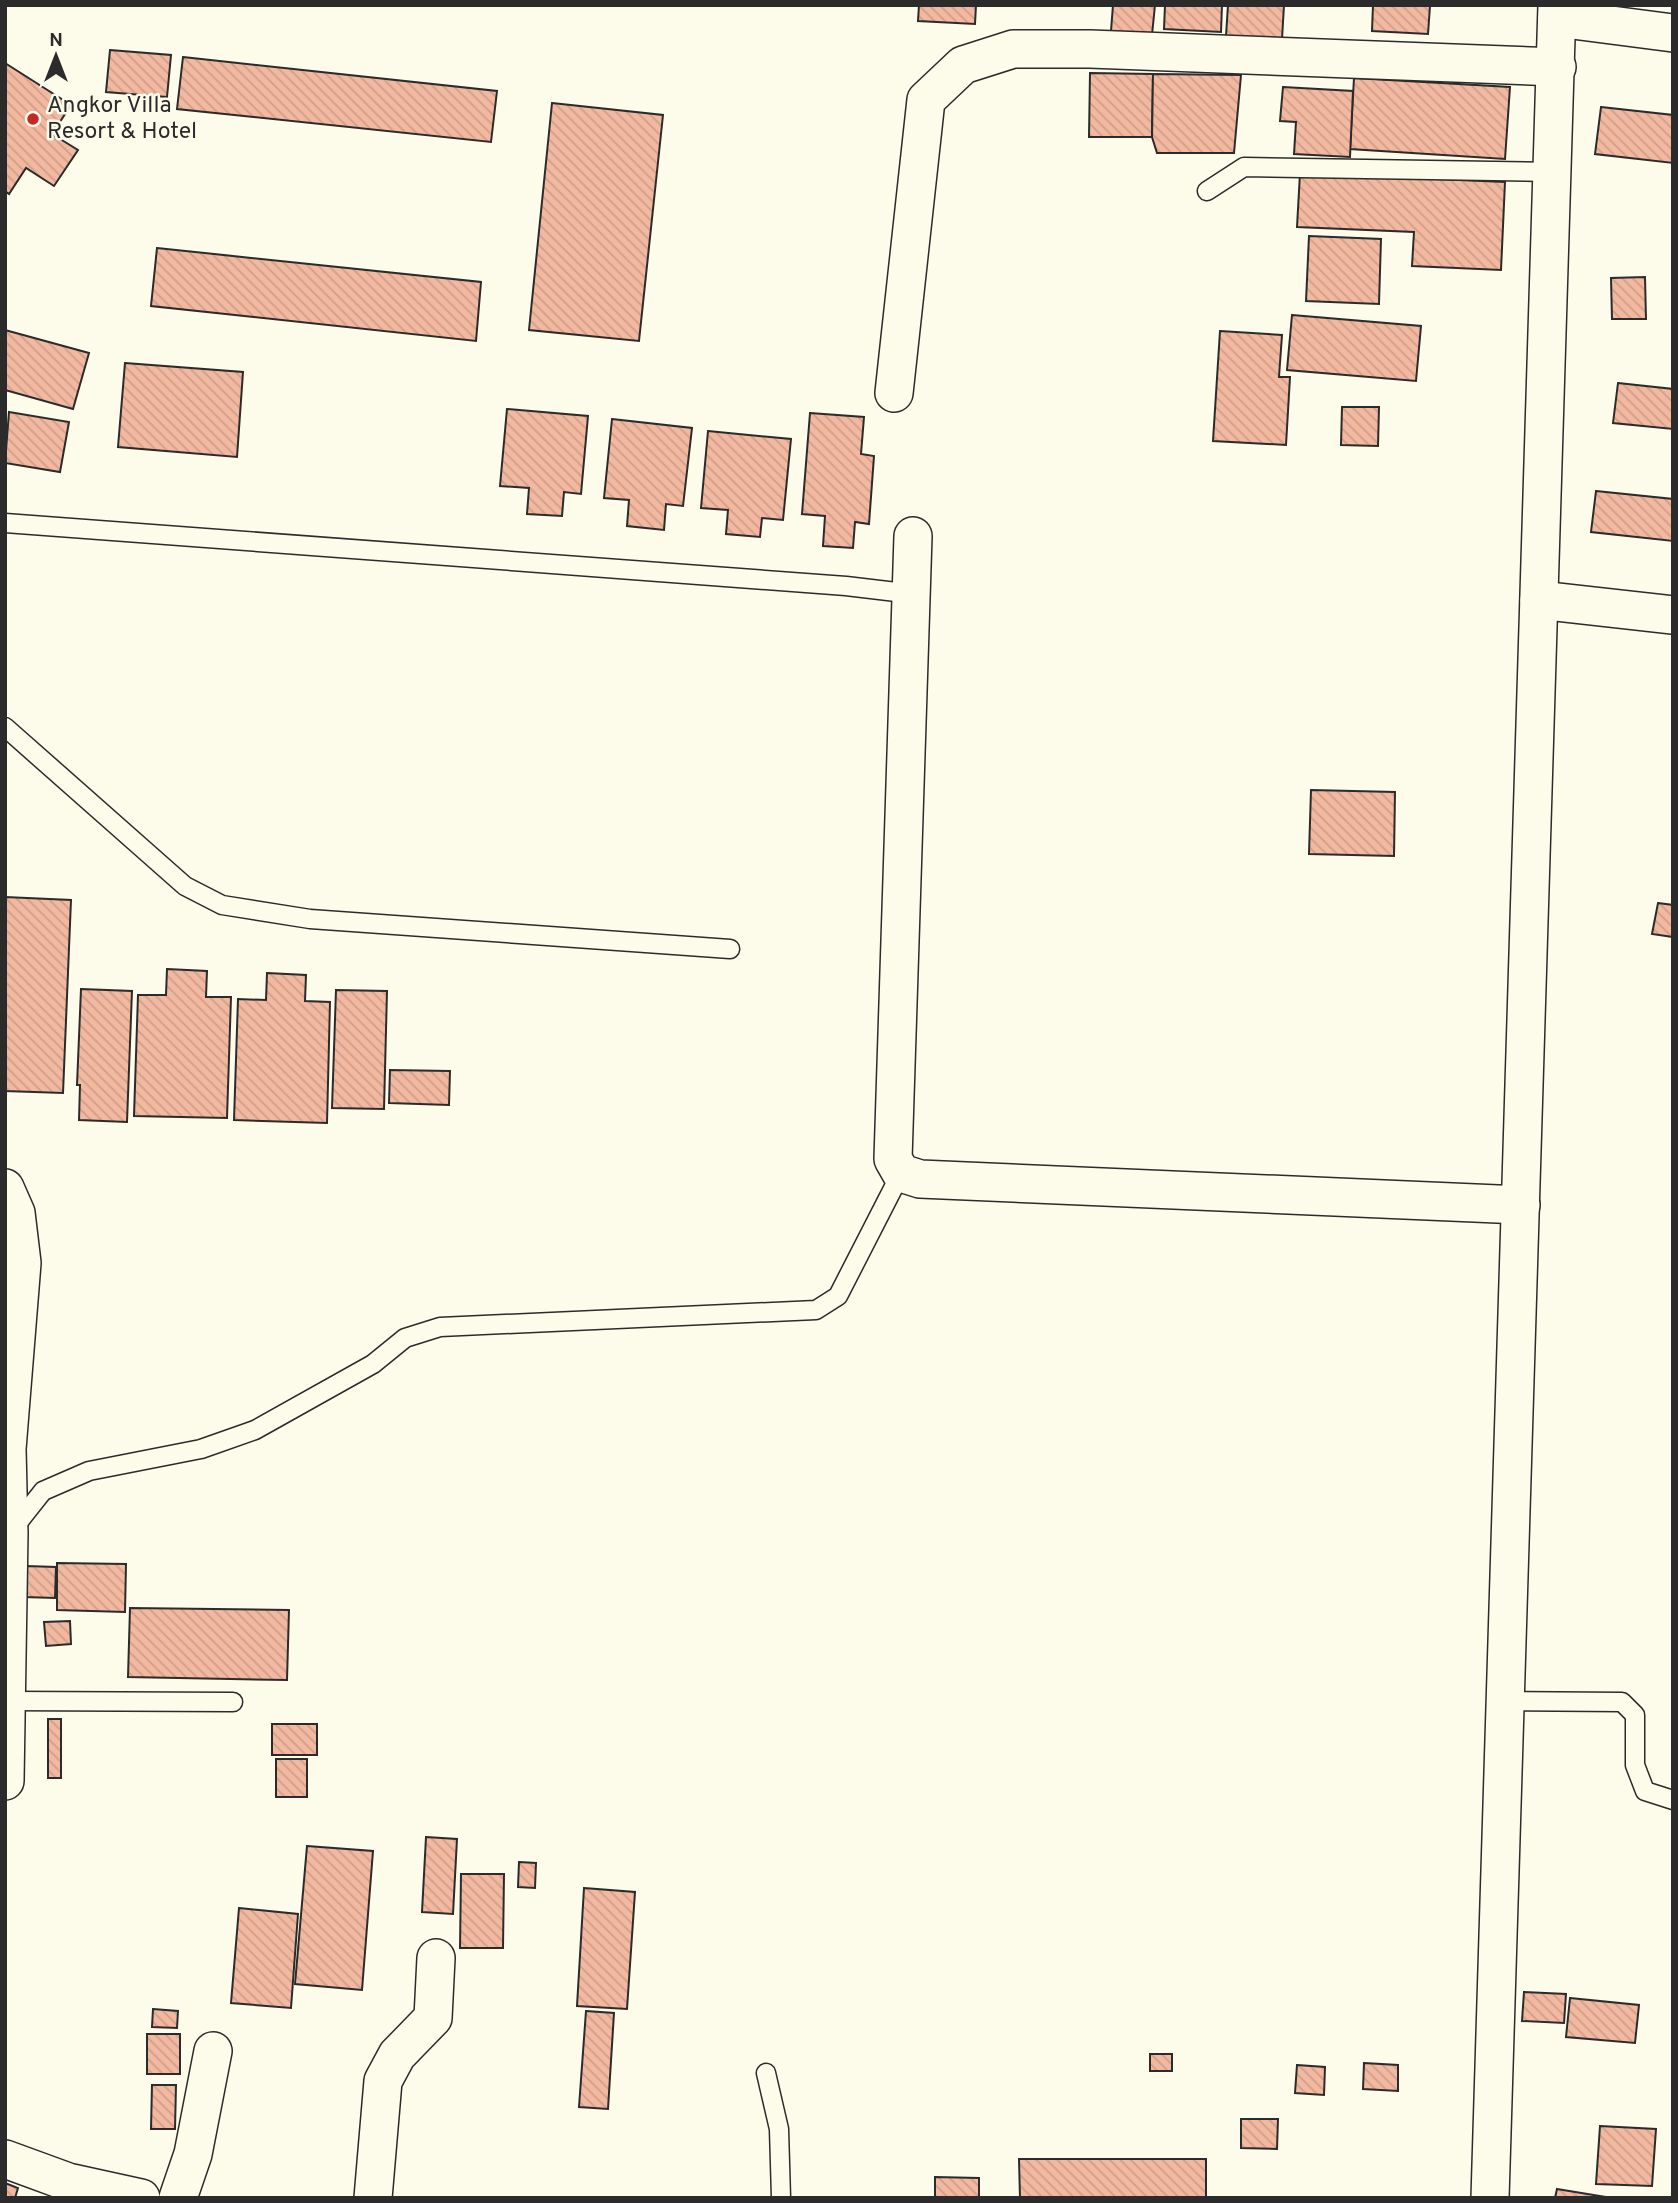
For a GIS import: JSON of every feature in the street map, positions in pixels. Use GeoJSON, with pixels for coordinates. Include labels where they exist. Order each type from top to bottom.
{"type":"FeatureCollection","features":[{"type":"Feature","properties":{"kind":"street"},"geometry":{"type":"LineString","coordinates":[[1489,2198],[1557,12],[1673,33]]}},
{"type":"Feature","properties":{"kind":"street"},"geometry":{"type":"LineString","coordinates":[[894,393],[926,100],[963,65],[1013,50],[1090,49],[1557,67]]}},
{"type":"Feature","properties":{"kind":"street"},"geometry":{"type":"LineString","coordinates":[[913,536],[893,1160],[901,1173],[920,1179],[1521,1205]]}},
{"type":"Feature","properties":{"kind":"street"},"geometry":{"type":"LineString","coordinates":[[1539,600],[1673,615]]}},
{"type":"Feature","properties":{"kind":"street"},"geometry":{"type":"LineString","coordinates":[[5,1188],[16,1213],[22,1263],[9,1393],[7,1450],[8,1701],[5,1780]]}},
{"type":"Feature","properties":{"kind":"street"},"geometry":{"type":"LineString","coordinates":[[373,2198],[383,2081],[397,2055],[433,2018],[436,1958]]}},
{"type":"Feature","properties":{"kind":"street"},"geometry":{"type":"LineString","coordinates":[[178,2198],[193,2154],[213,2051]]}},
{"type":"Feature","properties":{"kind":"street"},"geometry":{"type":"LineString","coordinates":[[5,2159],[68,2182],[141,2198]]}},
{"type":"Feature","properties":{"kind":"lane"},"geometry":{"type":"LineString","coordinates":[[1207,191],[1244,166],[1553,172]]}},
{"type":"Feature","properties":{"kind":"lane"},"geometry":{"type":"LineString","coordinates":[[5,523],[845,586],[913,594]]}},
{"type":"Feature","properties":{"kind":"lane"},"geometry":{"type":"LineString","coordinates":[[5,727],[185,886],[222,905],[310,919],[730,949]]}},
{"type":"Feature","properties":{"kind":"lane"},"geometry":{"type":"LineString","coordinates":[[9,1533],[43,1491],[89,1471],[201,1449],[255,1430],[373,1364],[405,1338],[440,1327],[816,1310],[838,1296],[901,1173]]}},
{"type":"Feature","properties":{"kind":"lane"},"geometry":{"type":"LineString","coordinates":[[8,1701],[233,1702]]}},
{"type":"Feature","properties":{"kind":"lane"},"geometry":{"type":"LineString","coordinates":[[1505,1701],[1622,1702],[1635,1715],[1635,1765],[1645,1791],[1673,1800]]}},
{"type":"Feature","properties":{"kind":"lane"},"geometry":{"type":"LineString","coordinates":[[766,2073],[779,2129],[781,2198]]}},
{"type":"Feature","properties":{"kind":"building"},"geometry":{"type":"Polygon","coordinates":[[[919,5],[976,5],[975,24],[918,21],[919,5]]]}},
{"type":"Feature","properties":{"kind":"building"},"geometry":{"type":"Polygon","coordinates":[[[1113,5],[1155,5],[1152,35],[1111,31],[1113,5]]]}},
{"type":"Feature","properties":{"kind":"building"},"geometry":{"type":"Polygon","coordinates":[[[1165,5],[1222,5],[1221,32],[1164,29],[1165,5]]]}},
{"type":"Feature","properties":{"kind":"building"},"geometry":{"type":"Polygon","coordinates":[[[1228,5],[1284,5],[1282,39],[1226,36],[1228,5]]]}},
{"type":"Feature","properties":{"kind":"building"},"geometry":{"type":"Polygon","coordinates":[[[1373,5],[1438,5],[1430,6],[1428,34],[1372,31],[1373,5]]]}},
{"type":"Feature","properties":{"kind":"building"},"geometry":{"type":"Polygon","coordinates":[[[110,50],[171,55],[167,97],[106,92],[110,50]]]}},
{"type":"Feature","properties":{"kind":"building"},"geometry":{"type":"Polygon","coordinates":[[[183,57],[497,91],[491,142],[177,109],[183,57]]]}},
{"type":"Feature","properties":{"kind":"building","name":"Angkor Villa Resort & Hotel"},"geometry":{"type":"Polygon","coordinates":[[[5,63],[71,105],[52,134],[78,150],[54,186],[26,168],[9,194],[5,191],[5,63]]]}},
{"type":"Feature","properties":{"kind":"building"},"geometry":{"type":"Polygon","coordinates":[[[1090,73],[1153,74],[1152,137],[1089,137],[1090,73]]]}},
{"type":"Feature","properties":{"kind":"building"},"geometry":{"type":"Polygon","coordinates":[[[1153,74],[1241,75],[1234,153],[1157,153],[1152,137],[1153,74]]]}},
{"type":"Feature","properties":{"kind":"building"},"geometry":{"type":"Polygon","coordinates":[[[1354,78],[1510,87],[1505,159],[1350,149],[1354,78]]]}},
{"type":"Feature","properties":{"kind":"building"},"geometry":{"type":"Polygon","coordinates":[[[1283,87],[1353,91],[1350,157],[1294,154],[1296,122],[1280,121],[1283,87]]]}},
{"type":"Feature","properties":{"kind":"building"},"geometry":{"type":"Polygon","coordinates":[[[552,103],[663,115],[639,341],[529,330],[552,103]]]}},
{"type":"Feature","properties":{"kind":"building"},"geometry":{"type":"Polygon","coordinates":[[[1601,107],[1673,115],[1673,163],[1595,154],[1601,107]]]}},
{"type":"Feature","properties":{"kind":"building"},"geometry":{"type":"Polygon","coordinates":[[[1300,173],[1505,182],[1501,270],[1412,266],[1414,232],[1297,227],[1300,173]]]}},
{"type":"Feature","properties":{"kind":"building"},"geometry":{"type":"Polygon","coordinates":[[[1309,236],[1381,239],[1379,304],[1306,301],[1309,236]]]}},
{"type":"Feature","properties":{"kind":"building"},"geometry":{"type":"Polygon","coordinates":[[[157,248],[481,282],[476,341],[151,306],[157,248]]]}},
{"type":"Feature","properties":{"kind":"building"},"geometry":{"type":"Polygon","coordinates":[[[1645,277],[1646,319],[1612,319],[1611,278],[1645,277]]]}},
{"type":"Feature","properties":{"kind":"building"},"geometry":{"type":"Polygon","coordinates":[[[1292,315],[1421,326],[1416,381],[1287,370],[1292,315]]]}},
{"type":"Feature","properties":{"kind":"building"},"geometry":{"type":"Polygon","coordinates":[[[5,330],[89,353],[73,409],[5,390],[5,330]]]}},
{"type":"Feature","properties":{"kind":"building"},"geometry":{"type":"Polygon","coordinates":[[[1220,331],[1282,335],[1279,377],[1290,377],[1286,445],[1213,441],[1220,331]]]}},
{"type":"Feature","properties":{"kind":"building"},"geometry":{"type":"Polygon","coordinates":[[[125,363],[243,372],[237,457],[118,447],[125,363]]]}},
{"type":"Feature","properties":{"kind":"building"},"geometry":{"type":"Polygon","coordinates":[[[1618,383],[1673,389],[1673,429],[1613,423],[1618,383]]]}},
{"type":"Feature","properties":{"kind":"building"},"geometry":{"type":"Polygon","coordinates":[[[1342,407],[1379,407],[1378,446],[1341,445],[1342,407]]]}},
{"type":"Feature","properties":{"kind":"building"},"geometry":{"type":"Polygon","coordinates":[[[507,409],[588,416],[581,494],[564,492],[562,516],[527,514],[529,488],[500,486],[507,409]]]}},
{"type":"Feature","properties":{"kind":"building"},"geometry":{"type":"Polygon","coordinates":[[[9,412],[69,422],[60,472],[5,463],[9,412]]]}},
{"type":"Feature","properties":{"kind":"building"},"geometry":{"type":"Polygon","coordinates":[[[810,413],[864,417],[861,454],[874,456],[869,524],[855,522],[853,548],[823,546],[825,516],[802,514],[810,413]]]}},
{"type":"Feature","properties":{"kind":"building"},"geometry":{"type":"Polygon","coordinates":[[[612,419],[692,428],[683,506],[666,504],[664,530],[627,526],[629,500],[604,498],[612,419]]]}},
{"type":"Feature","properties":{"kind":"building"},"geometry":{"type":"Polygon","coordinates":[[[708,431],[791,439],[783,520],[762,518],[760,537],[726,534],[728,510],[701,508],[708,431]]]}},
{"type":"Feature","properties":{"kind":"building"},"geometry":{"type":"Polygon","coordinates":[[[1596,491],[1673,499],[1673,541],[1591,532],[1596,491]]]}},
{"type":"Feature","properties":{"kind":"building"},"geometry":{"type":"Polygon","coordinates":[[[1311,790],[1395,792],[1394,856],[1309,854],[1311,790]]]}},
{"type":"Feature","properties":{"kind":"building"},"geometry":{"type":"Polygon","coordinates":[[[5,897],[71,900],[63,1093],[5,1091],[5,897]]]}},
{"type":"Feature","properties":{"kind":"building"},"geometry":{"type":"Polygon","coordinates":[[[1658,903],[1673,905],[1673,937],[1652,934],[1658,903]]]}},
{"type":"Feature","properties":{"kind":"building"},"geometry":{"type":"Polygon","coordinates":[[[167,969],[207,971],[206,997],[231,997],[227,1118],[134,1116],[138,995],[166,995],[167,969]]]}},
{"type":"Feature","properties":{"kind":"building"},"geometry":{"type":"Polygon","coordinates":[[[267,973],[306,975],[305,1001],[330,1002],[327,1123],[234,1120],[238,999],[266,1000],[267,973]]]}},
{"type":"Feature","properties":{"kind":"building"},"geometry":{"type":"Polygon","coordinates":[[[81,989],[132,991],[127,1122],[79,1120],[80,1085],[77,1085],[81,989]]]}},
{"type":"Feature","properties":{"kind":"building"},"geometry":{"type":"Polygon","coordinates":[[[336,990],[387,991],[384,1109],[332,1108],[336,990]]]}},
{"type":"Feature","properties":{"kind":"building"},"geometry":{"type":"Polygon","coordinates":[[[390,1070],[450,1071],[449,1105],[389,1103],[390,1070]]]}},
{"type":"Feature","properties":{"kind":"building"},"geometry":{"type":"Polygon","coordinates":[[[57,1563],[126,1564],[125,1612],[57,1610],[57,1563]]]}},
{"type":"Feature","properties":{"kind":"building"},"geometry":{"type":"Polygon","coordinates":[[[26,1566],[56,1567],[55,1598],[24,1597],[26,1566]]]}},
{"type":"Feature","properties":{"kind":"building"},"geometry":{"type":"Polygon","coordinates":[[[130,1608],[289,1610],[287,1680],[128,1677],[130,1608]]]}},
{"type":"Feature","properties":{"kind":"building"},"geometry":{"type":"Polygon","coordinates":[[[70,1621],[71,1644],[46,1646],[44,1622],[70,1621]]]}},
{"type":"Feature","properties":{"kind":"building"},"geometry":{"type":"Polygon","coordinates":[[[48,1719],[61,1719],[61,1778],[48,1778],[48,1719]]]}},
{"type":"Feature","properties":{"kind":"building"},"geometry":{"type":"Polygon","coordinates":[[[272,1724],[317,1724],[317,1755],[272,1755],[272,1724]]]}},
{"type":"Feature","properties":{"kind":"building"},"geometry":{"type":"Polygon","coordinates":[[[276,1759],[307,1759],[307,1797],[276,1797],[276,1759]]]}},
{"type":"Feature","properties":{"kind":"building"},"geometry":{"type":"Polygon","coordinates":[[[426,1837],[457,1839],[453,1914],[422,1912],[426,1837]]]}},
{"type":"Feature","properties":{"kind":"building"},"geometry":{"type":"Polygon","coordinates":[[[307,1846],[373,1851],[362,1990],[295,1984],[307,1846]]]}},
{"type":"Feature","properties":{"kind":"building"},"geometry":{"type":"Polygon","coordinates":[[[519,1862],[536,1863],[535,1888],[518,1887],[519,1862]]]}},
{"type":"Feature","properties":{"kind":"building"},"geometry":{"type":"Polygon","coordinates":[[[461,1874],[504,1874],[503,1948],[460,1948],[461,1874]]]}},
{"type":"Feature","properties":{"kind":"building"},"geometry":{"type":"Polygon","coordinates":[[[584,1888],[635,1892],[627,2009],[577,2006],[584,1888]]]}},
{"type":"Feature","properties":{"kind":"building"},"geometry":{"type":"Polygon","coordinates":[[[239,1908],[298,1914],[291,2008],[231,2003],[239,1908]]]}},
{"type":"Feature","properties":{"kind":"building"},"geometry":{"type":"Polygon","coordinates":[[[1524,1992],[1566,1994],[1564,2023],[1522,2021],[1524,1992]]]}},
{"type":"Feature","properties":{"kind":"building"},"geometry":{"type":"Polygon","coordinates":[[[1570,1998],[1639,2005],[1635,2043],[1566,2037],[1570,1998]]]}},
{"type":"Feature","properties":{"kind":"building"},"geometry":{"type":"Polygon","coordinates":[[[153,2009],[178,2011],[177,2028],[152,2027],[153,2009]]]}},
{"type":"Feature","properties":{"kind":"building"},"geometry":{"type":"Polygon","coordinates":[[[586,2011],[614,2013],[608,2109],[579,2107],[586,2011]]]}},
{"type":"Feature","properties":{"kind":"building"},"geometry":{"type":"Polygon","coordinates":[[[147,2034],[180,2034],[180,2074],[147,2074],[147,2034]]]}},
{"type":"Feature","properties":{"kind":"building"},"geometry":{"type":"Polygon","coordinates":[[[1150,2054],[1172,2054],[1172,2071],[1150,2071],[1150,2054]]]}},
{"type":"Feature","properties":{"kind":"building"},"geometry":{"type":"Polygon","coordinates":[[[1364,2063],[1398,2065],[1398,2091],[1363,2089],[1364,2063]]]}},
{"type":"Feature","properties":{"kind":"building"},"geometry":{"type":"Polygon","coordinates":[[[1297,2065],[1325,2067],[1324,2095],[1295,2093],[1297,2065]]]}},
{"type":"Feature","properties":{"kind":"building"},"geometry":{"type":"Polygon","coordinates":[[[152,2085],[176,2085],[175,2129],[151,2129],[152,2085]]]}},
{"type":"Feature","properties":{"kind":"building"},"geometry":{"type":"Polygon","coordinates":[[[1241,2119],[1278,2119],[1277,2149],[1241,2148],[1241,2119]]]}},
{"type":"Feature","properties":{"kind":"building"},"geometry":{"type":"Polygon","coordinates":[[[1600,2126],[1656,2129],[1652,2186],[1596,2184],[1600,2126]]]}},
{"type":"Feature","properties":{"kind":"building"},"geometry":{"type":"Polygon","coordinates":[[[1019,2159],[1206,2159],[1206,2198],[1020,2198],[1019,2159]]]}},
{"type":"Feature","properties":{"kind":"building"},"geometry":{"type":"Polygon","coordinates":[[[935,2177],[979,2178],[979,2198],[935,2198],[935,2177]]]}},
{"type":"Feature","properties":{"kind":"building"},"geometry":{"type":"Polygon","coordinates":[[[5,2183],[18,2188],[15,2198],[5,2198],[5,2183]]]}},
{"type":"Feature","properties":{"kind":"building"},"geometry":{"type":"Polygon","coordinates":[[[1557,2189],[1612,2198],[1555,2198],[1557,2189]]]}},
{"type":"Feature","properties":{"kind":"place","name":"Angkor Villa Resort & Hotel"},"geometry":{"type":"Point","coordinates":[33,119]}}]}
